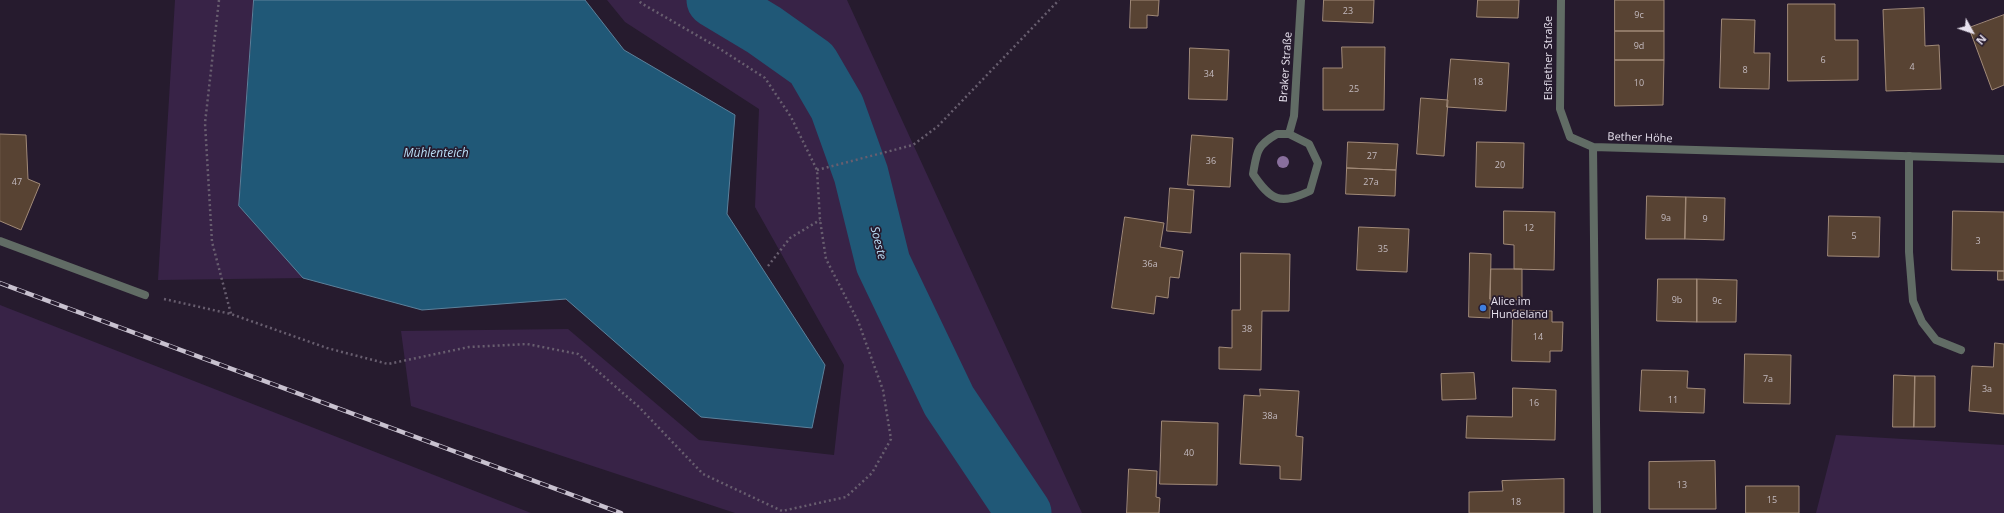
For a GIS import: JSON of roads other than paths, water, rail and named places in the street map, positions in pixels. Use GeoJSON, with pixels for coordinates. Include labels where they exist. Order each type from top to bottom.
{"type":"FeatureCollection","features":[{"type":"Feature","properties":{"kind":"street","name":"Braker Straße"},"geometry":{"type":"LineString","coordinates":[[1288,134],[1294,116],[1301,0]]}},
{"type":"Feature","properties":{"kind":"street","name":"Elsflether Straße"},"geometry":{"type":"LineString","coordinates":[[1561,0],[1560,109],[1570,137],[1593,147]]}},
{"type":"Feature","properties":{"kind":"street"},"geometry":{"type":"LineString","coordinates":[[1276,134],[1288,134],[1309,144],[1318,163],[1310,191],[1294,198],[1276,198],[1265,192],[1253,174],[1256,155],[1262,142],[1276,134]]}},
{"type":"Feature","properties":{"kind":"street","name":"Bether Höhe"},"geometry":{"type":"LineString","coordinates":[[1597,513],[1593,147],[2004,159]]}},
{"type":"Feature","properties":{"kind":"street"},"geometry":{"type":"LineString","coordinates":[[1909,156],[1909,252],[1913,301],[1922,322],[1936,340],[1961,350]]}},
{"type":"Feature","properties":{"kind":"street"},"geometry":{"type":"LineString","coordinates":[[0,241],[145,295]]}},
{"type":"Feature","properties":{"kind":"water","name":"Mühlenteich"},"geometry":{"type":"Polygon","coordinates":[[[254,0],[585,0],[624,50],[735,115],[727,214],[825,365],[812,428],[701,417],[566,299],[422,310],[303,278],[239,206],[254,0]]]}},
{"type":"Feature","properties":{"kind":"waterway","name":"Soeste"},"geometry":{"type":"LineString","coordinates":[[714,0],[764,30],[812,64],[837,107],[861,174],[883,263],[949,401],[1024,513]]}},
{"type":"Feature","properties":{"kind":"railway"},"geometry":{"type":"LineString","coordinates":[[0,283],[621,513]]}},
{"type":"Feature","properties":{"kind":"place","name":"Alice im Hundeland"},"geometry":{"type":"Point","coordinates":[1483,308]}}]}
